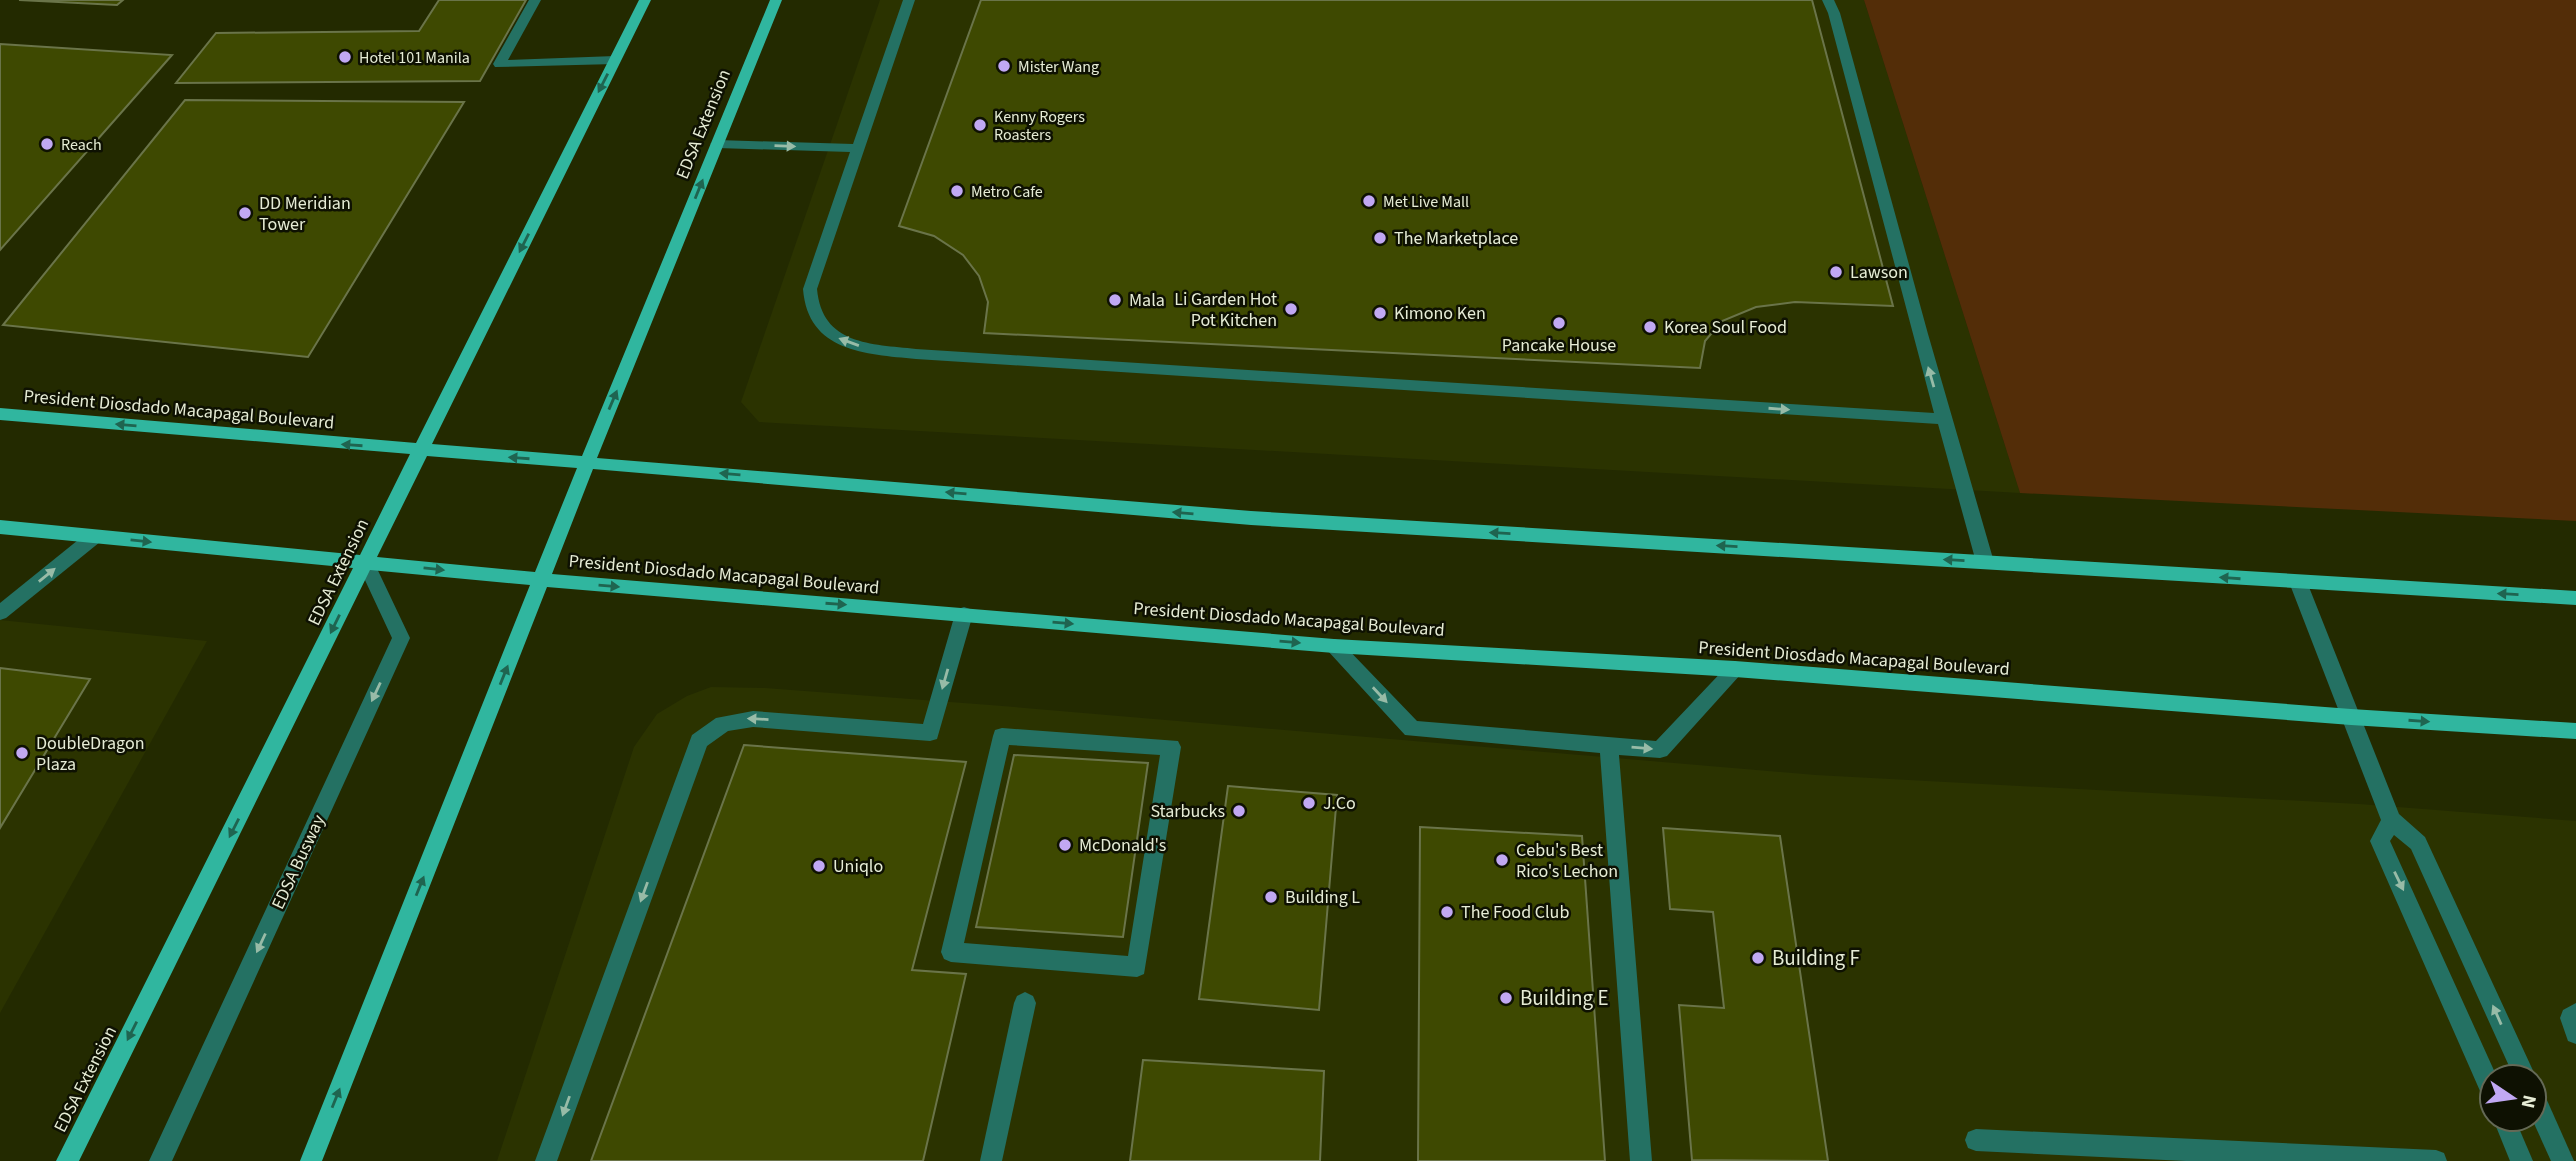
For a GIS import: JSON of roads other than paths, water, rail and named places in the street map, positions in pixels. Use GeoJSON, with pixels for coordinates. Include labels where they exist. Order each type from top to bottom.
{"type":"FeatureCollection","features":[{"type":"Feature","properties":{"kind":"main road","name":"EDSA Extension"},"geometry":{"type":"LineString","coordinates":[[67,1161],[645,0]]}},
{"type":"Feature","properties":{"kind":"main road","name":"EDSA Extension"},"geometry":{"type":"LineString","coordinates":[[311,1161],[587,463],[776,0]]}},
{"type":"Feature","properties":{"kind":"main road","name":"President Diosdado Macapagal Boulevard"},"geometry":{"type":"LineString","coordinates":[[0,414],[1251,519],[2576,597]]}},
{"type":"Feature","properties":{"kind":"main road","name":"President Diosdado Macapagal Boulevard"},"geometry":{"type":"LineString","coordinates":[[0,527],[541,580],[1334,646],[1735,669],[2351,717],[2576,731]]}},
{"type":"Feature","properties":{"kind":"street"},"geometry":{"type":"LineString","coordinates":[[535,0],[499,64],[615,60]]}},
{"type":"Feature","properties":{"kind":"street"},"geometry":{"type":"LineString","coordinates":[[909,0],[810,289],[809,304],[816,323],[834,336],[866,348],[916,354],[1943,419]]}},
{"type":"Feature","properties":{"kind":"street"},"geometry":{"type":"LineString","coordinates":[[1828,0],[1834,13],[1943,419],[1985,562]]}},
{"type":"Feature","properties":{"kind":"street"},"geometry":{"type":"LineString","coordinates":[[717,144],[858,148]]}},
{"type":"Feature","properties":{"kind":"street"},"geometry":{"type":"LineString","coordinates":[[0,613],[94,537]]}},
{"type":"Feature","properties":{"kind":"street","name":"EDSA Busway"},"geometry":{"type":"LineString","coordinates":[[160,1161],[401,638],[366,563]]}},
{"type":"Feature","properties":{"kind":"street"},"geometry":{"type":"LineString","coordinates":[[2298,582],[2391,820],[2418,843],[2519,1063]]}},
{"type":"Feature","properties":{"kind":"street"},"geometry":{"type":"LineString","coordinates":[[546,1161],[699,741],[712,726],[733,720],[753,719],[930,733],[964,614]]}},
{"type":"Feature","properties":{"kind":"street"},"geometry":{"type":"LineString","coordinates":[[1334,646],[1412,729],[1660,750],[1735,669]]}},
{"type":"Feature","properties":{"kind":"street"},"geometry":{"type":"LineString","coordinates":[[1002,736],[1171,747],[1137,967],[951,951],[1002,736]]}},
{"type":"Feature","properties":{"kind":"street"},"geometry":{"type":"LineString","coordinates":[[1609,745],[1641,1161]]}},
{"type":"Feature","properties":{"kind":"street"},"geometry":{"type":"LineString","coordinates":[[2391,820],[2380,841],[2479,1063]]}},
{"type":"Feature","properties":{"kind":"street"},"geometry":{"type":"LineString","coordinates":[[991,1161],[1025,1003]]}},
{"type":"Feature","properties":{"kind":"street"},"geometry":{"type":"LineString","coordinates":[[2576,1014],[2571,1018],[2576,1033]]}},
{"type":"Feature","properties":{"kind":"street"},"geometry":{"type":"LineString","coordinates":[[2548,1128],[2563,1161]]}},
{"type":"Feature","properties":{"kind":"street"},"geometry":{"type":"LineString","coordinates":[[2510,1133],[2522,1161]]}},
{"type":"Feature","properties":{"kind":"street"},"geometry":{"type":"LineString","coordinates":[[1976,1140],[2436,1161]]}},
{"type":"Feature","properties":{"kind":"place","name":"Hotel 101 Manila"},"geometry":{"type":"Point","coordinates":[345,57]}},
{"type":"Feature","properties":{"kind":"place","name":"Mister Wang"},"geometry":{"type":"Point","coordinates":[1004,66]}},
{"type":"Feature","properties":{"kind":"place","name":"Kenny Rogers Roasters"},"geometry":{"type":"Point","coordinates":[980,125]}},
{"type":"Feature","properties":{"kind":"place","name":"Reach"},"geometry":{"type":"Point","coordinates":[47,144]}},
{"type":"Feature","properties":{"kind":"place","name":"Metro Cafe"},"geometry":{"type":"Point","coordinates":[957,191]}},
{"type":"Feature","properties":{"kind":"place","name":"Met Live Mall"},"geometry":{"type":"Point","coordinates":[1369,201]}},
{"type":"Feature","properties":{"kind":"place","name":"DD Meridian Tower"},"geometry":{"type":"Point","coordinates":[245,213]}},
{"type":"Feature","properties":{"kind":"place","name":"The Marketplace"},"geometry":{"type":"Point","coordinates":[1380,238]}},
{"type":"Feature","properties":{"kind":"place","name":"Lawson"},"geometry":{"type":"Point","coordinates":[1836,272]}},
{"type":"Feature","properties":{"kind":"place","name":"Mala"},"geometry":{"type":"Point","coordinates":[1115,300]}},
{"type":"Feature","properties":{"kind":"place","name":"Li Garden Hot Pot Kitchen"},"geometry":{"type":"Point","coordinates":[1291,309]}},
{"type":"Feature","properties":{"kind":"place","name":"Kimono Ken"},"geometry":{"type":"Point","coordinates":[1380,313]}},
{"type":"Feature","properties":{"kind":"place","name":"Pancake House"},"geometry":{"type":"Point","coordinates":[1559,323]}},
{"type":"Feature","properties":{"kind":"place","name":"Korea Soul Food"},"geometry":{"type":"Point","coordinates":[1650,327]}},
{"type":"Feature","properties":{"kind":"place","name":"DoubleDragon Plaza"},"geometry":{"type":"Point","coordinates":[22,753]}},
{"type":"Feature","properties":{"kind":"place","name":"J.Co"},"geometry":{"type":"Point","coordinates":[1309,803]}},
{"type":"Feature","properties":{"kind":"place","name":"Starbucks"},"geometry":{"type":"Point","coordinates":[1239,811]}},
{"type":"Feature","properties":{"kind":"place","name":"McDonald's"},"geometry":{"type":"Point","coordinates":[1065,845]}},
{"type":"Feature","properties":{"kind":"place","name":"Cebu's Best Rico's Lechon"},"geometry":{"type":"Point","coordinates":[1502,860]}},
{"type":"Feature","properties":{"kind":"place","name":"Uniqlo"},"geometry":{"type":"Point","coordinates":[819,866]}},
{"type":"Feature","properties":{"kind":"place","name":"Building L"},"geometry":{"type":"Point","coordinates":[1271,897]}},
{"type":"Feature","properties":{"kind":"place","name":"The Food Club"},"geometry":{"type":"Point","coordinates":[1447,912]}},
{"type":"Feature","properties":{"kind":"place","name":"Building F"},"geometry":{"type":"Point","coordinates":[1758,958]}},
{"type":"Feature","properties":{"kind":"place","name":"Building E"},"geometry":{"type":"Point","coordinates":[1506,998]}}]}
